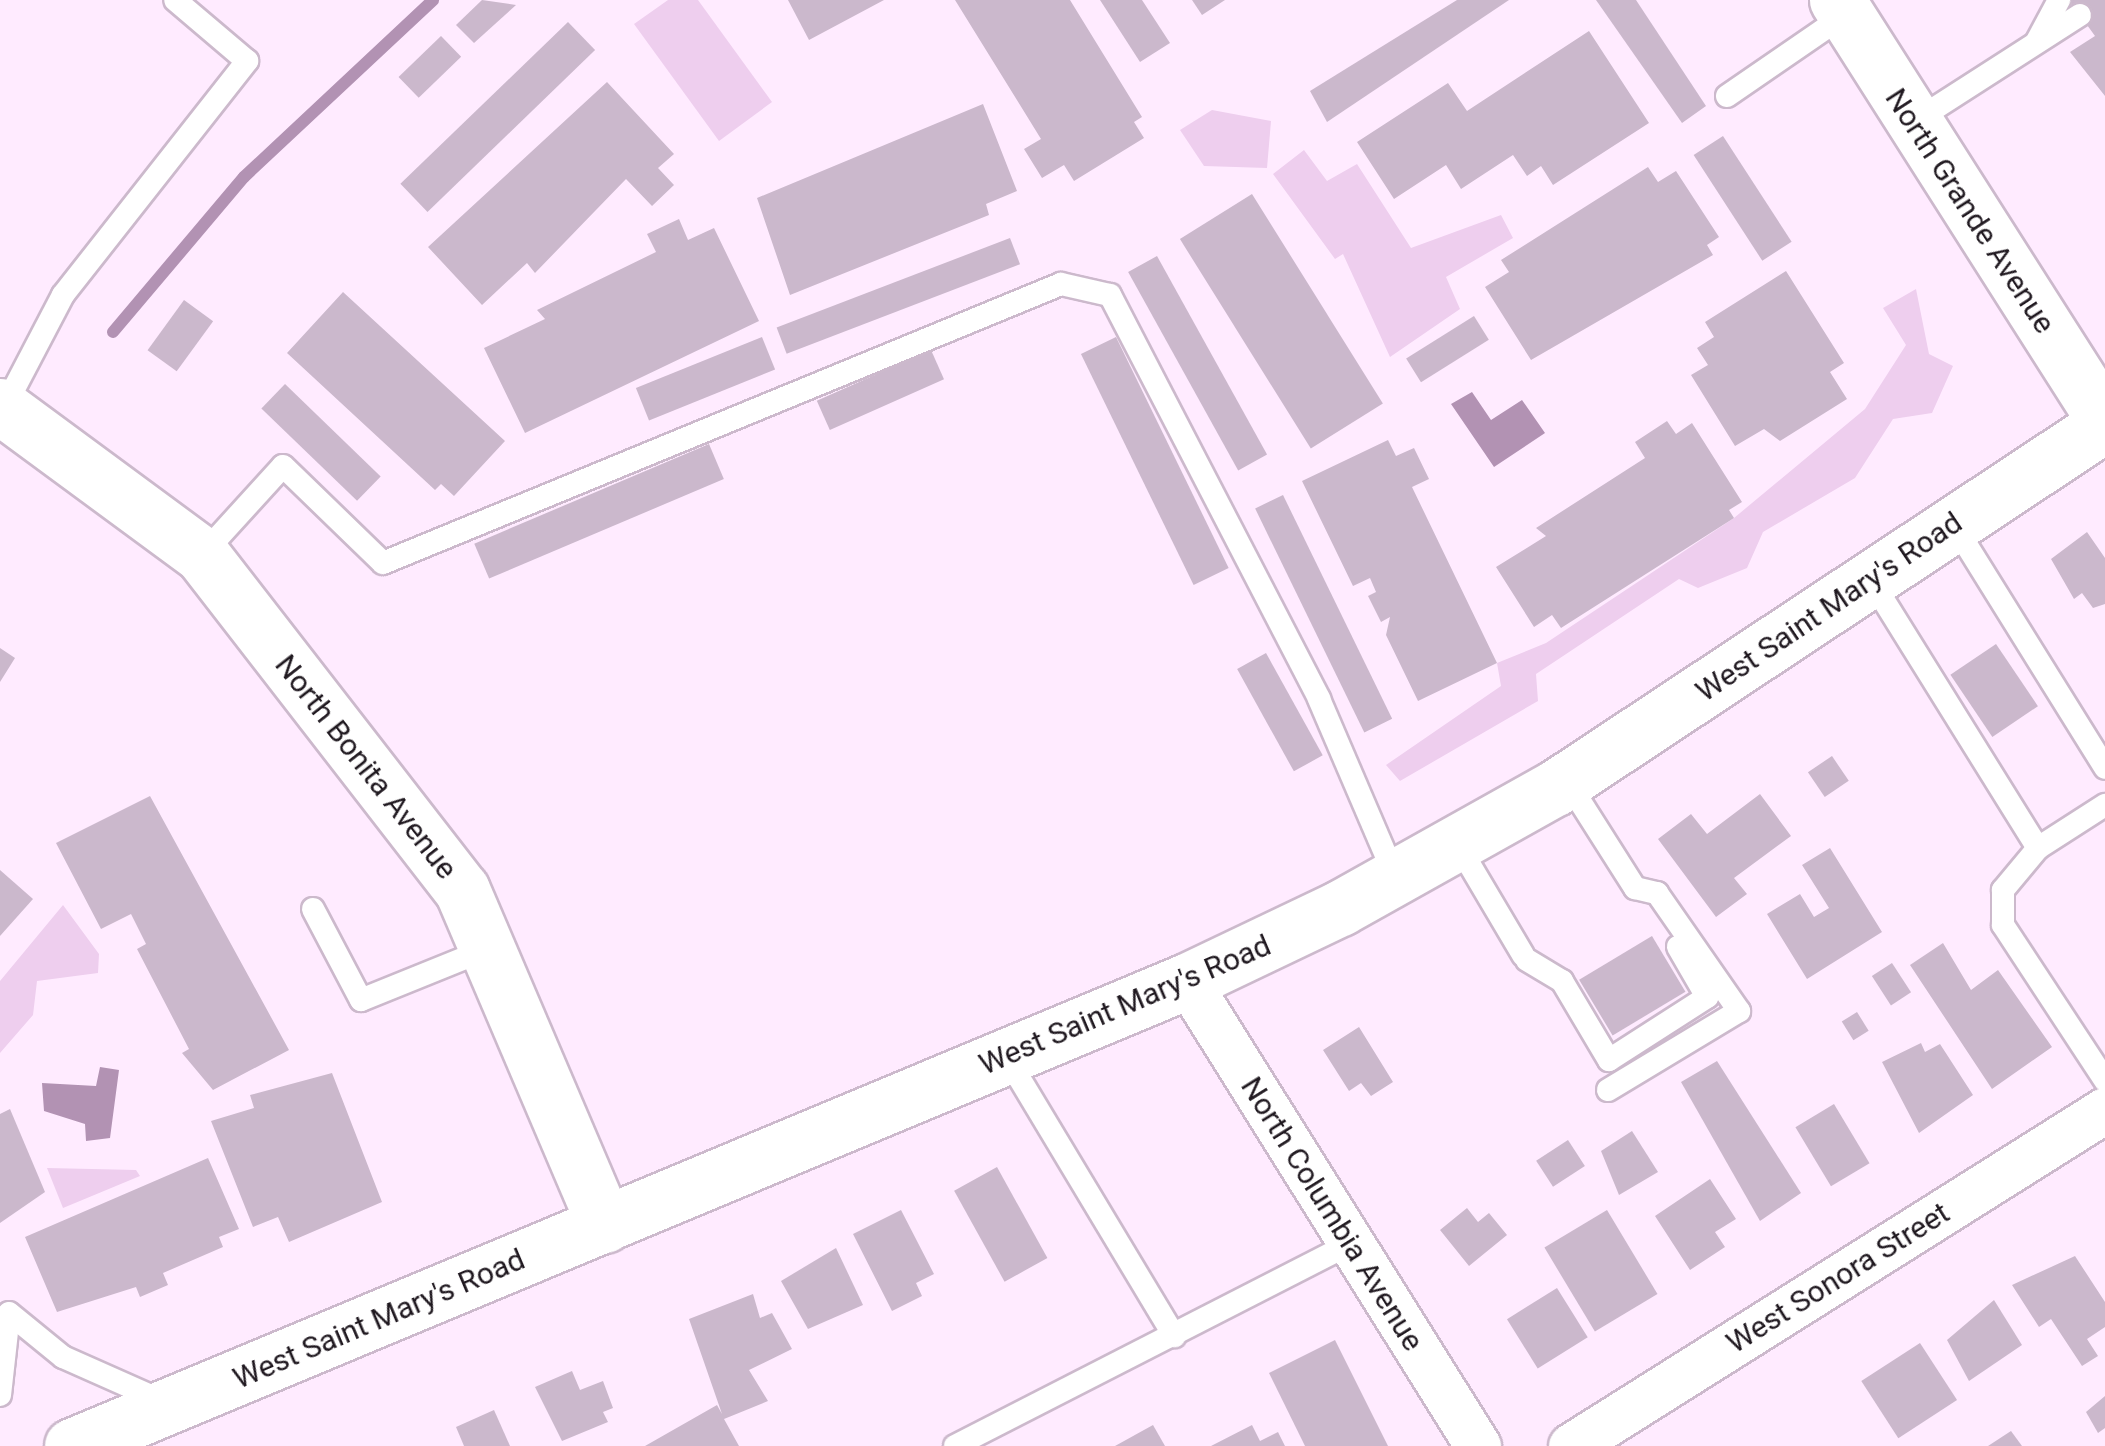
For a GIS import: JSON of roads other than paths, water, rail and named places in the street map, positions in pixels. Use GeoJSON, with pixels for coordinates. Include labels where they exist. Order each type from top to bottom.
{"type":"FeatureCollection","features":[{"type":"Feature","properties":{"kind":"main road","name":"North Grande Avenue"},"geometry":{"type":"LineString","coordinates":[[1841,8],[2105,422]]}},
{"type":"Feature","properties":{"kind":"main road","name":"North Bonita Avenue"},"geometry":{"type":"LineString","coordinates":[[2,407],[202,555],[462,890],[605,1225]]}},
{"type":"Feature","properties":{"kind":"main road","name":"West Saint Mary's Road"},"geometry":{"type":"LineString","coordinates":[[102,1441],[174,1404],[1187,981],[1396,879],[1567,780],[2105,422]]}},
{"type":"Feature","properties":{"kind":"street","name":"North Columbia Avenue"},"geometry":{"type":"LineString","coordinates":[[1187,981],[1478,1446]]}},
{"type":"Feature","properties":{"kind":"street","name":"West Sonora Street"},"geometry":{"type":"LineString","coordinates":[[1572,1446],[2105,1110]]}},
{"type":"Feature","properties":{"kind":"lane"},"geometry":{"type":"LineString","coordinates":[[2,407],[64,296],[247,61],[175,0]]}},
{"type":"Feature","properties":{"kind":"lane"},"geometry":{"type":"LineString","coordinates":[[2037,40],[2059,0]]}},
{"type":"Feature","properties":{"kind":"lane"},"geometry":{"type":"LineString","coordinates":[[1727,96],[1841,8]]}},
{"type":"Feature","properties":{"kind":"lane"},"geometry":{"type":"LineString","coordinates":[[1913,122],[2080,15]]}},
{"type":"Feature","properties":{"kind":"lane"},"geometry":{"type":"LineString","coordinates":[[202,555],[283,466],[383,563],[1061,284],[1110,295],[1319,700],[1396,879]]}},
{"type":"Feature","properties":{"kind":"lane"},"geometry":{"type":"LineString","coordinates":[[1954,525],[2105,768]]}},
{"type":"Feature","properties":{"kind":"lane"},"geometry":{"type":"LineString","coordinates":[[1870,580],[2038,848]]}},
{"type":"Feature","properties":{"kind":"lane"},"geometry":{"type":"LineString","coordinates":[[1567,780],[1635,888],[1661,899],[1739,1011],[1608,1090]]}},
{"type":"Feature","properties":{"kind":"lane"},"geometry":{"type":"LineString","coordinates":[[2105,806],[2038,848],[2003,890],[2003,925],[2105,1080]]}},
{"type":"Feature","properties":{"kind":"lane"},"geometry":{"type":"LineString","coordinates":[[1458,845],[1525,958],[1562,981],[1609,1060],[1707,997],[1662,919],[1661,899]]}},
{"type":"Feature","properties":{"kind":"lane"},"geometry":{"type":"LineString","coordinates":[[313,909],[362,1000],[487,949]]}},
{"type":"Feature","properties":{"kind":"lane"},"geometry":{"type":"LineString","coordinates":[[1006,1056],[1174,1336]]}},
{"type":"Feature","properties":{"kind":"lane"},"geometry":{"type":"LineString","coordinates":[[955,1446],[1351,1243]]}},
{"type":"Feature","properties":{"kind":"lane"},"geometry":{"type":"LineString","coordinates":[[4,1314],[62,1357],[174,1404]]}},
{"type":"Feature","properties":{"kind":"lane"},"geometry":{"type":"LineString","coordinates":[[0,1395],[4,1314]]}},
{"type":"Feature","properties":{"kind":"waterway"},"geometry":{"type":"LineString","coordinates":[[113,332],[244,177],[433,0]]}}]}
